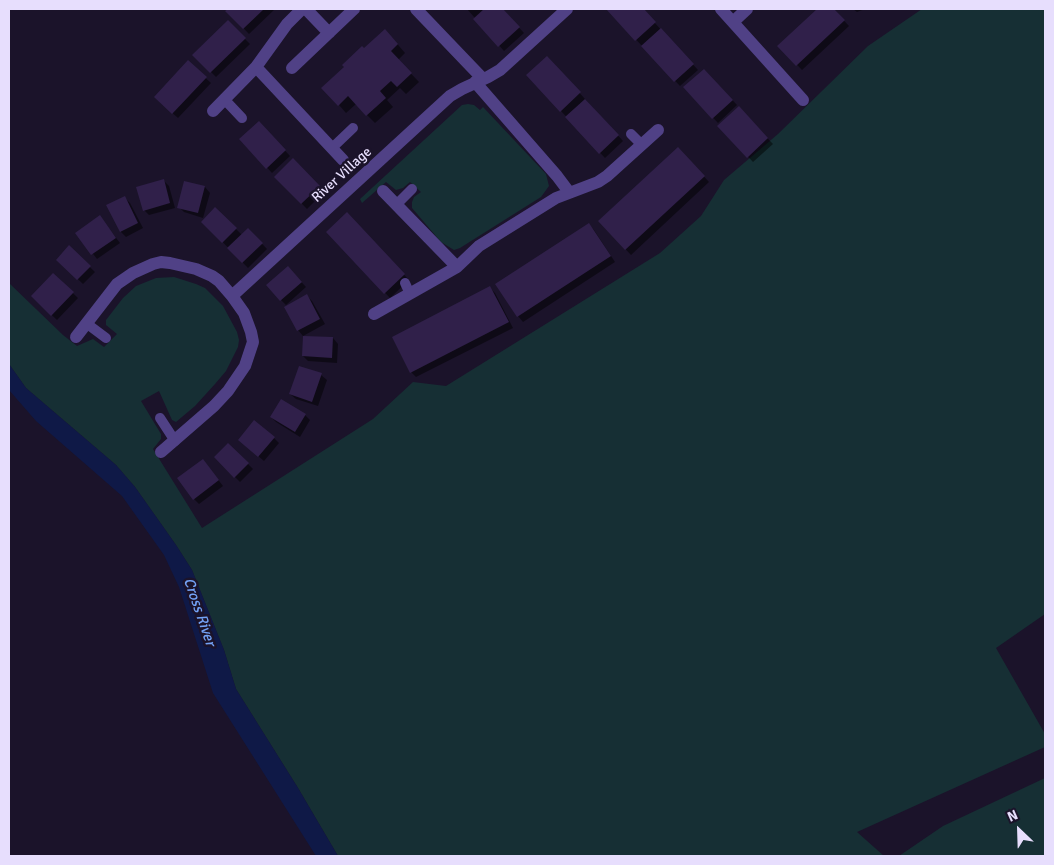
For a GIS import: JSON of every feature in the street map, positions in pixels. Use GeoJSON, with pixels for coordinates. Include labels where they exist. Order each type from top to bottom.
{"type":"FeatureCollection","features":[{"type":"Feature","properties":{"kind":"street"},"geometry":{"type":"LineString","coordinates":[[213,111],[256,67],[286,24],[302,9]]}},
{"type":"Feature","properties":{"kind":"street"},"geometry":{"type":"LineString","coordinates":[[306,9],[328,33]]}},
{"type":"Feature","properties":{"kind":"street"},"geometry":{"type":"LineString","coordinates":[[292,68],[354,9]]}},
{"type":"Feature","properties":{"kind":"street"},"geometry":{"type":"LineString","coordinates":[[416,9],[479,81],[569,192]]}},
{"type":"Feature","properties":{"kind":"street","name":"River Village"},"geometry":{"type":"LineString","coordinates":[[232,296],[450,96],[462,88],[500,70],[567,9]]}},
{"type":"Feature","properties":{"kind":"street"},"geometry":{"type":"LineString","coordinates":[[721,9],[803,100]]}},
{"type":"Feature","properties":{"kind":"street"},"geometry":{"type":"LineString","coordinates":[[733,22],[747,9]]}},
{"type":"Feature","properties":{"kind":"street","name":"River Village"},"geometry":{"type":"LineString","coordinates":[[256,67],[343,160]]}},
{"type":"Feature","properties":{"kind":"street"},"geometry":{"type":"LineString","coordinates":[[374,314],[408,288],[456,267],[478,246],[556,198],[598,182],[658,130]]}},
{"type":"Feature","properties":{"kind":"street"},"geometry":{"type":"LineString","coordinates":[[383,191],[456,267]]}},
{"type":"Feature","properties":{"kind":"street"},"geometry":{"type":"LineString","coordinates":[[76,337],[106,296],[125,278],[142,268],[161,262],[182,265],[212,276],[232,296],[244,313],[253,342],[245,366],[228,391],[214,406],[161,452]]}},
{"type":"Feature","properties":{"kind":"lane"},"geometry":{"type":"LineString","coordinates":[[224,100],[242,118]]}},
{"type":"Feature","properties":{"kind":"lane","name":"River Village"},"geometry":{"type":"LineString","coordinates":[[332,148],[353,128]]}},
{"type":"Feature","properties":{"kind":"lane"},"geometry":{"type":"LineString","coordinates":[[631,134],[642,145]]}},
{"type":"Feature","properties":{"kind":"lane"},"geometry":{"type":"LineString","coordinates":[[396,204],[412,189]]}},
{"type":"Feature","properties":{"kind":"lane"},"geometry":{"type":"LineString","coordinates":[[86,323],[106,338]]}},
{"type":"Feature","properties":{"kind":"lane"},"geometry":{"type":"LineString","coordinates":[[160,418],[175,441]]}},
{"type":"Feature","properties":{"kind":"green space"},"geometry":{"type":"Polygon","coordinates":[[[922,9],[1045,9],[1045,614],[996,648],[1045,734],[1045,747],[857,832],[884,856],[338,856],[236,689],[224,650],[192,570],[176,545],[135,487],[116,465],[26,388],[9,364],[9,283],[77,346],[93,339],[104,347],[117,334],[106,325],[106,320],[123,298],[136,286],[156,278],[174,277],[196,284],[205,288],[223,306],[237,332],[239,340],[238,347],[226,371],[215,384],[195,406],[176,422],[172,420],[159,391],[141,401],[161,434],[161,439],[153,449],[202,528],[373,419],[413,382],[446,386],[660,253],[701,216],[724,180],[778,134],[868,46],[922,9]]]}},
{"type":"Feature","properties":{"kind":"green space"},"geometry":{"type":"Polygon","coordinates":[[[462,105],[474,105],[480,110],[483,107],[546,174],[549,186],[541,197],[454,250],[441,242],[412,208],[414,197],[421,192],[410,182],[403,188],[396,190],[386,182],[362,203],[360,199],[462,105]]]}},
{"type":"Feature","properties":{"kind":"green space"},"geometry":{"type":"Polygon","coordinates":[[[1045,778],[1045,856],[899,856],[943,826],[1045,778]]]}},
{"type":"Feature","properties":{"kind":"water","name":"Cross River"},"geometry":{"type":"Polygon","coordinates":[[[9,364],[26,388],[116,465],[135,487],[176,545],[192,570],[224,650],[236,689],[338,856],[316,856],[213,693],[179,587],[164,555],[122,496],[36,421],[9,390],[9,364]]]}},
{"type":"Feature","properties":{"kind":"building"},"geometry":{"type":"Polygon","coordinates":[[[228,9],[264,9],[243,29],[225,11],[228,9]]]}},
{"type":"Feature","properties":{"kind":"building"},"geometry":{"type":"Polygon","coordinates":[[[484,9],[503,9],[520,27],[498,47],[473,19],[484,9]]]}},
{"type":"Feature","properties":{"kind":"building"},"geometry":{"type":"Polygon","coordinates":[[[606,9],[644,9],[656,22],[635,41],[606,9]]]}},
{"type":"Feature","properties":{"kind":"building"},"geometry":{"type":"Polygon","coordinates":[[[817,9],[834,9],[845,20],[796,66],[777,46],[817,9]]]}},
{"type":"Feature","properties":{"kind":"building"},"geometry":{"type":"Polygon","coordinates":[[[228,20],[246,38],[210,73],[192,55],[228,20]]]}},
{"type":"Feature","properties":{"kind":"building"},"geometry":{"type":"Polygon","coordinates":[[[661,28],[694,64],[674,82],[641,46],[661,28]]]}},
{"type":"Feature","properties":{"kind":"building"},"geometry":{"type":"Polygon","coordinates":[[[385,29],[398,44],[391,51],[412,73],[397,87],[391,81],[380,91],[386,98],[366,116],[348,96],[338,106],[321,88],[344,67],[342,65],[362,46],[364,48],[385,29]]]}},
{"type":"Feature","properties":{"kind":"building"},"geometry":{"type":"Polygon","coordinates":[[[547,56],[581,92],[560,112],[526,75],[547,56]]]}},
{"type":"Feature","properties":{"kind":"building"},"geometry":{"type":"Polygon","coordinates":[[[188,60],[207,77],[172,114],[154,97],[188,60]]]}},
{"type":"Feature","properties":{"kind":"building"},"geometry":{"type":"Polygon","coordinates":[[[704,69],[733,100],[712,119],[683,87],[704,69]]]}},
{"type":"Feature","properties":{"kind":"building"},"geometry":{"type":"Polygon","coordinates":[[[585,99],[619,135],[599,154],[565,117],[585,99]]]}},
{"type":"Feature","properties":{"kind":"building"},"geometry":{"type":"Polygon","coordinates":[[[739,106],[768,138],[747,158],[717,126],[739,106]]]}},
{"type":"Feature","properties":{"kind":"building"},"geometry":{"type":"Polygon","coordinates":[[[259,121],[286,150],[266,169],[239,139],[259,121]]]}},
{"type":"Feature","properties":{"kind":"building"},"geometry":{"type":"Polygon","coordinates":[[[678,147],[705,176],[625,250],[598,221],[678,147]]]}},
{"type":"Feature","properties":{"kind":"building"},"geometry":{"type":"Polygon","coordinates":[[[293,158],[320,186],[301,204],[274,177],[293,158]]]}},
{"type":"Feature","properties":{"kind":"building"},"geometry":{"type":"Polygon","coordinates":[[[164,179],[170,203],[143,211],[136,187],[164,179]]]}},
{"type":"Feature","properties":{"kind":"building"},"geometry":{"type":"Polygon","coordinates":[[[184,181],[205,186],[198,213],[177,208],[184,181]]]}},
{"type":"Feature","properties":{"kind":"building"},"geometry":{"type":"Polygon","coordinates":[[[125,196],[138,223],[120,232],[106,205],[125,196]]]}},
{"type":"Feature","properties":{"kind":"building"},"geometry":{"type":"Polygon","coordinates":[[[215,207],[237,228],[222,243],[201,222],[215,207]]]}},
{"type":"Feature","properties":{"kind":"building"},"geometry":{"type":"Polygon","coordinates":[[[347,212],[405,274],[384,294],[326,232],[347,212]]]}},
{"type":"Feature","properties":{"kind":"building"},"geometry":{"type":"Polygon","coordinates":[[[100,215],[116,238],[91,255],[75,233],[100,215]]]}},
{"type":"Feature","properties":{"kind":"building"},"geometry":{"type":"Polygon","coordinates":[[[589,223],[611,256],[517,317],[495,284],[589,223]]]}},
{"type":"Feature","properties":{"kind":"building"},"geometry":{"type":"Polygon","coordinates":[[[248,228],[263,243],[242,263],[227,248],[248,228]]]}},
{"type":"Feature","properties":{"kind":"building"},"geometry":{"type":"Polygon","coordinates":[[[69,245],[91,266],[77,280],[56,260],[69,245]]]}},
{"type":"Feature","properties":{"kind":"building"},"geometry":{"type":"Polygon","coordinates":[[[288,266],[302,282],[280,301],[266,285],[288,266]]]}},
{"type":"Feature","properties":{"kind":"building"},"geometry":{"type":"Polygon","coordinates":[[[53,273],[74,292],[51,316],[31,296],[53,273]]]}},
{"type":"Feature","properties":{"kind":"building"},"geometry":{"type":"Polygon","coordinates":[[[490,286],[509,322],[410,373],[392,337],[490,286]]]}},
{"type":"Feature","properties":{"kind":"building"},"geometry":{"type":"Polygon","coordinates":[[[307,294],[320,319],[297,331],[284,307],[307,294]]]}},
{"type":"Feature","properties":{"kind":"building"},"geometry":{"type":"Polygon","coordinates":[[[303,336],[333,337],[332,358],[302,356],[303,336]]]}},
{"type":"Feature","properties":{"kind":"building"},"geometry":{"type":"Polygon","coordinates":[[[299,366],[322,373],[312,402],[289,394],[299,366]]]}},
{"type":"Feature","properties":{"kind":"building"},"geometry":{"type":"Polygon","coordinates":[[[281,399],[306,414],[295,432],[270,417],[281,399]]]}},
{"type":"Feature","properties":{"kind":"building"},"geometry":{"type":"Polygon","coordinates":[[[254,420],[275,437],[258,457],[238,440],[254,420]]]}},
{"type":"Feature","properties":{"kind":"building"},"geometry":{"type":"Polygon","coordinates":[[[228,443],[249,463],[234,478],[214,457],[228,443]]]}},
{"type":"Feature","properties":{"kind":"building"},"geometry":{"type":"Polygon","coordinates":[[[203,459],[219,480],[193,500],[177,478],[203,459]]]}}]}
